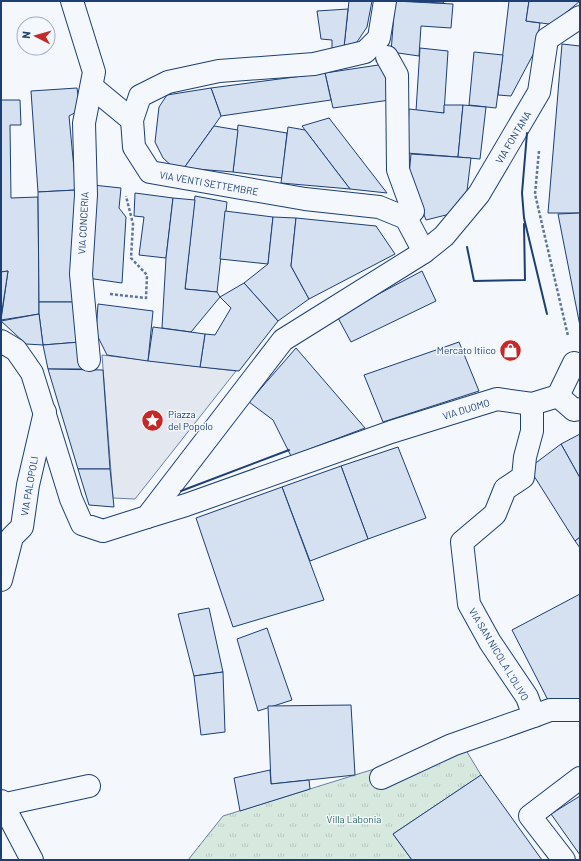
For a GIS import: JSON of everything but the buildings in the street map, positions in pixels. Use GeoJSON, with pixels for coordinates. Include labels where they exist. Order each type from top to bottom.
{"type":"FeatureCollection","features":[{"type":"Feature","properties":{"kind":"street","name":"VIA CONCERIA"},"geometry":{"type":"LineString","coordinates":[[72,1],[94,72],[84,123],[86,195],[80,274],[89,360]]}},
{"type":"Feature","properties":{"kind":"street","name":"VIA VENTI SETTEMBRE"},"geometry":{"type":"LineString","coordinates":[[385,1],[379,38],[365,52],[314,64],[219,71],[168,82],[140,96],[132,120],[134,147],[150,172],[305,199],[379,207],[406,218]]}},
{"type":"Feature","properties":{"kind":"street","name":"VIA FONTANA"},"geometry":{"type":"LineString","coordinates":[[147,517],[282,340],[424,252],[444,236],[479,194],[539,92],[547,39],[580,17]]}},
{"type":"Feature","properties":{"kind":"street"},"geometry":{"type":"LineString","coordinates":[[387,57],[397,75],[398,170],[413,211],[406,218],[424,252]]}},
{"type":"Feature","properties":{"kind":"street"},"geometry":{"type":"LineString","coordinates":[[92,87],[132,120]]}},
{"type":"Feature","properties":{"kind":"street"},"geometry":{"type":"LineString","coordinates":[[1,341],[16,350],[32,373],[45,412]]}},
{"type":"Feature","properties":{"kind":"street"},"geometry":{"type":"LineString","coordinates":[[574,364],[558,396],[574,410],[580,410]]}},
{"type":"Feature","properties":{"kind":"street","name":"VIA DUOMO"},"geometry":{"type":"LineString","coordinates":[[45,412],[71,499],[82,524],[103,531],[186,505],[391,432],[497,399],[532,404],[558,396]]}},
{"type":"Feature","properties":{"kind":"street","name":"VIA SAN NICOLA L'OLIVO"},"geometry":{"type":"LineString","coordinates":[[532,404],[532,431],[525,457],[523,477],[505,489],[495,514],[462,542],[469,604],[490,642],[527,697],[534,716]]}},
{"type":"Feature","properties":{"kind":"street","name":"VIA PALOPOLI"},"geometry":{"type":"LineString","coordinates":[[1,580],[12,537],[22,527],[28,485],[45,412]]}},
{"type":"Feature","properties":{"kind":"street"},"geometry":{"type":"LineString","coordinates":[[381,778],[452,745],[550,710],[580,710]]}},
{"type":"Feature","properties":{"kind":"street"},"geometry":{"type":"LineString","coordinates":[[564,860],[530,816],[580,778]]}},
{"type":"Feature","properties":{"kind":"street"},"geometry":{"type":"LineString","coordinates":[[32,860],[2,803],[89,786]]}},
{"type":"Feature","properties":{"kind":"path"},"geometry":{"type":"LineString","coordinates":[[539,148],[534,194],[574,364]]}},
{"type":"Feature","properties":{"kind":"path"},"geometry":{"type":"LineString","coordinates":[[82,291],[146,298],[147,275],[131,258],[133,224],[126,196]]}},
{"type":"Feature","properties":{"kind":"green space","name":"Villa Labonia"},"geometry":{"type":"Polygon","coordinates":[[[461,742],[481,775],[393,834],[412,860],[188,860],[223,816],[461,742]]]}},
{"type":"Feature","properties":{"kind":"shaded area","name":"Piazza del Popolo"},"geometry":{"type":"Polygon","coordinates":[[[102,355],[236,371],[135,499],[113,498],[102,355]]]}},
{"type":"Feature","properties":{"kind":"wall"},"geometry":{"type":"LineString","coordinates":[[527,133],[522,193],[524,218],[547,314]]}},
{"type":"Feature","properties":{"kind":"wall"},"geometry":{"type":"LineString","coordinates":[[467,247],[474,281],[525,280],[524,224]]}},
{"type":"Feature","properties":{"kind":"wall"},"geometry":{"type":"LineString","coordinates":[[181,491],[289,450]]}},
{"type":"Feature","properties":{"kind":"place","name":"Mercato Itiico"},"geometry":{"type":"Point","coordinates":[511,350]}},
{"type":"Feature","properties":{"kind":"place","name":"Piazza del Popolo"},"geometry":{"type":"Point","coordinates":[152,420]}}]}
